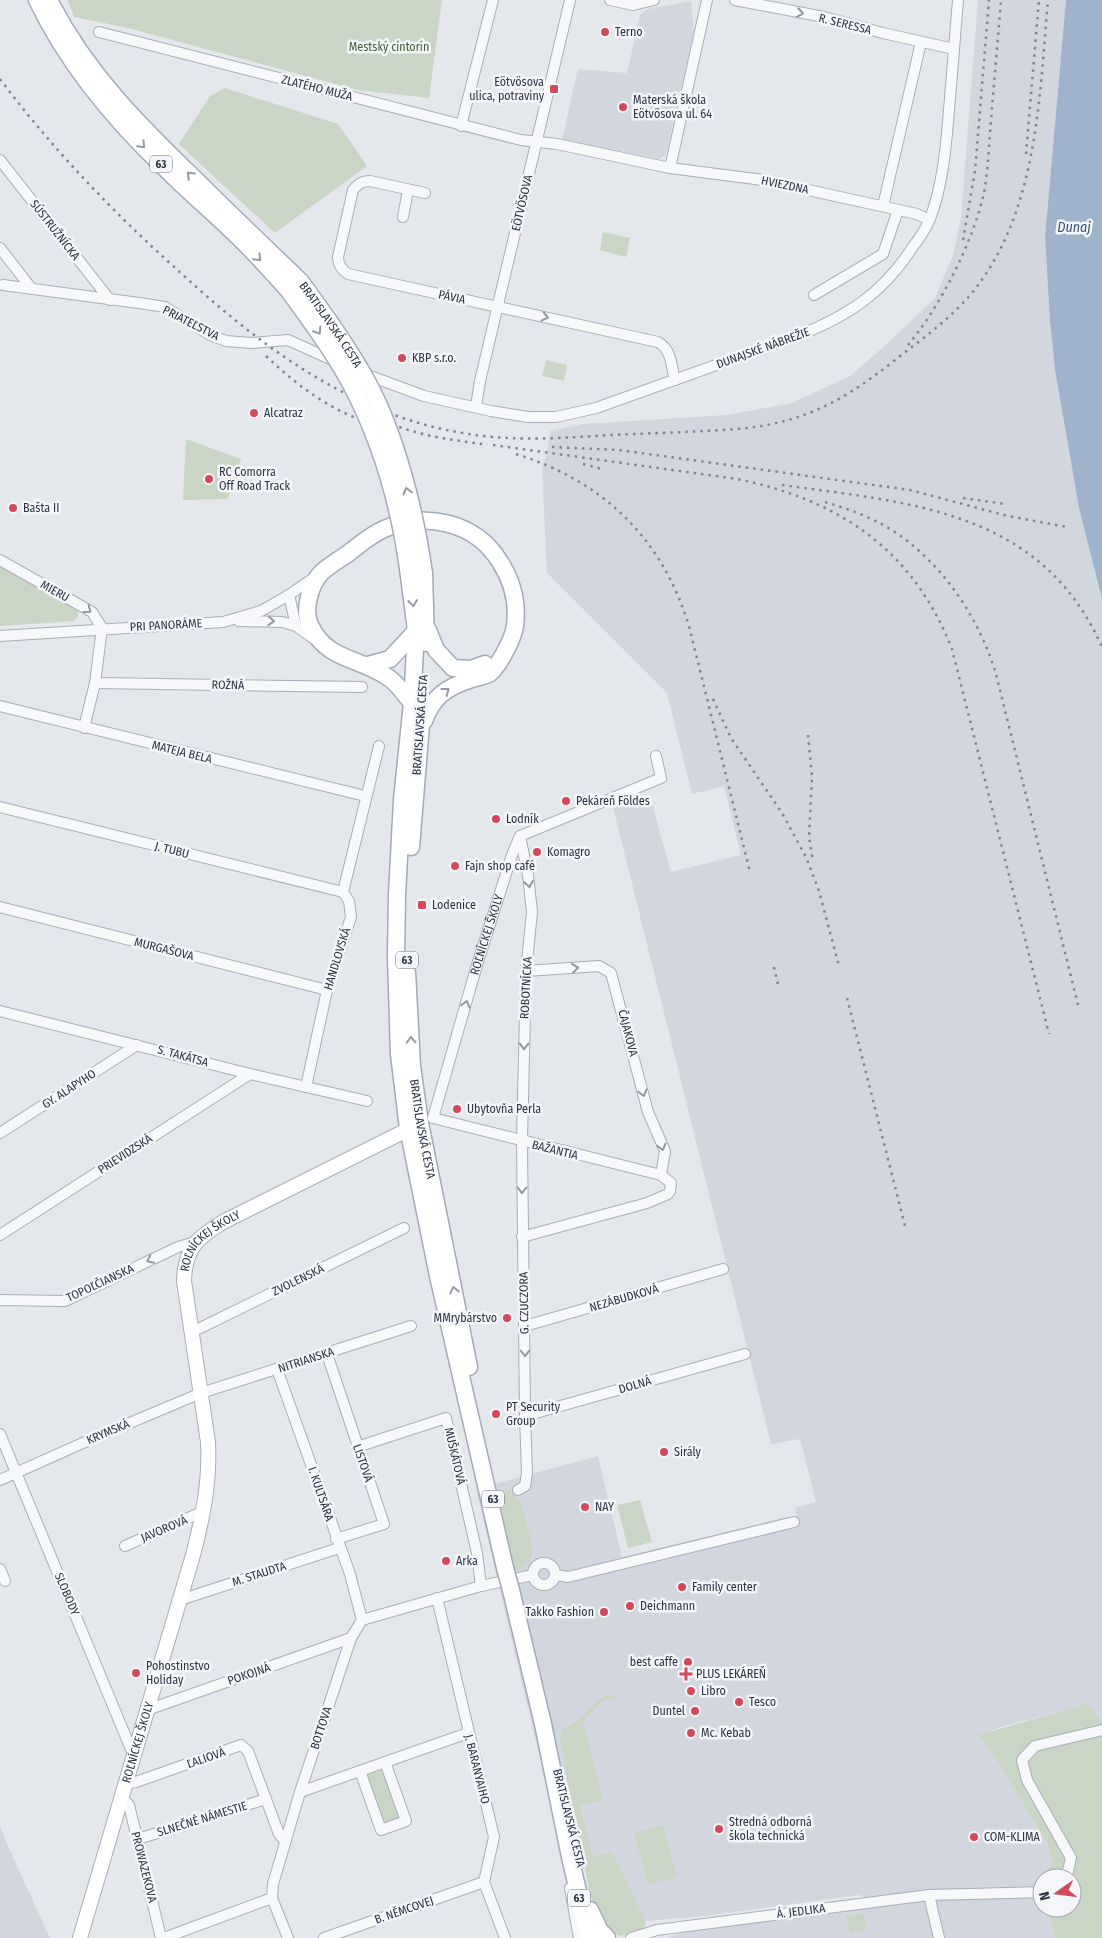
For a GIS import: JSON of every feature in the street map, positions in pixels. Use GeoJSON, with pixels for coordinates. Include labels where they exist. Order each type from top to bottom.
{"type":"FeatureCollection","features":[{"type":"Feature","properties":{"kind":"main road","name":"BRATISLAVSKÁ CESTA"},"geometry":{"type":"LineString","coordinates":[[37,0],[48,23],[77,69],[111,111],[161,164],[295,287]]}},
{"type":"Feature","properties":{"kind":"main road","name":"BRATISLAVSKÁ CESTA"},"geometry":{"type":"LineString","coordinates":[[49,0],[83,58],[112,96],[295,287],[349,352],[369,384],[383,416],[408,494],[417,531],[417,574],[422,629],[421,730],[411,839],[407,960],[412,1066],[420,1123],[462,1328],[505,1568],[543,1724],[570,1857],[589,1938]]}},
{"type":"Feature","properties":{"kind":"main road"},"geometry":{"type":"LineString","coordinates":[[412,703],[388,677],[368,665],[347,659],[328,649],[309,623],[307,612],[309,596],[320,573],[387,528],[412,522],[433,521],[453,524],[476,536],[490,548],[506,572],[513,588],[516,603],[514,632],[507,649],[490,673],[456,684],[442,694],[430,706],[421,730]]}},
{"type":"Feature","properties":{"kind":"main road","name":"BRATISLAVSKÁ CESTA"},"geometry":{"type":"LineString","coordinates":[[420,1123],[399,1054],[396,956],[400,835],[412,703],[422,629]]}},
{"type":"Feature","properties":{"kind":"main road"},"geometry":{"type":"LineString","coordinates":[[368,665],[390,659],[422,629],[436,650],[448,665],[453,668],[471,669],[501,656]]}},
{"type":"Feature","properties":{"kind":"main road","name":"ROĽNÍCKEJ ŠKOLY"},"geometry":{"type":"LineString","coordinates":[[80,1938],[180,1600],[204,1511],[209,1464],[201,1392],[186,1295],[184,1270],[189,1253],[195,1242],[223,1222],[420,1123]]}},
{"type":"Feature","properties":{"kind":"main road","name":"BRATISLAVSKÁ CESTA"},"geometry":{"type":"LineString","coordinates":[[543,1724],[568,1806],[592,1916],[600,1931],[607,1938]]}},
{"type":"Feature","properties":{"kind":"main road","name":"BRATISLAVSKÁ CESTA"},"geometry":{"type":"LineString","coordinates":[[601,1938],[607,1938]]}},
{"type":"Feature","properties":{"kind":"street"},"geometry":{"type":"LineString","coordinates":[[461,126],[493,0]]}},
{"type":"Feature","properties":{"kind":"street","name":"EÖTVÖSOVA"},"geometry":{"type":"LineString","coordinates":[[476,406],[497,307],[570,0]]}},
{"type":"Feature","properties":{"kind":"street"},"geometry":{"type":"LineString","coordinates":[[610,0],[633,5],[654,0]]}},
{"type":"Feature","properties":{"kind":"street"},"geometry":{"type":"LineString","coordinates":[[670,168],[707,0]]}},
{"type":"Feature","properties":{"kind":"street","name":"R. SERESSA"},"geometry":{"type":"LineString","coordinates":[[736,0],[824,18],[954,49]]}},
{"type":"Feature","properties":{"kind":"street","name":"DUNAJSKÉ NÁBREŽIE"},"geometry":{"type":"LineString","coordinates":[[343,365],[424,396],[476,406],[513,416],[556,417],[596,408],[800,335],[831,322],[855,308],[877,292],[901,265],[929,220],[936,200],[945,151],[958,0]]}},
{"type":"Feature","properties":{"kind":"street","name":"ZLATÉHO MUŽA"},"geometry":{"type":"LineString","coordinates":[[99,32],[461,126],[536,142]]}},
{"type":"Feature","properties":{"kind":"street"},"geometry":{"type":"LineString","coordinates":[[883,206],[921,42]]}},
{"type":"Feature","properties":{"kind":"street","name":"HVIEZDNA"},"geometry":{"type":"LineString","coordinates":[[536,142],[557,144],[670,168],[763,180],[917,214],[929,220]]}},
{"type":"Feature","properties":{"kind":"street","name":"SÚSTRUŽNÍCKA"},"geometry":{"type":"LineString","coordinates":[[0,160],[110,300]]}},
{"type":"Feature","properties":{"kind":"street","name":"PÁVIA"},"geometry":{"type":"LineString","coordinates":[[425,193],[370,181],[362,182],[356,187],[353,190],[338,257],[342,269],[348,274],[658,342],[664,346],[670,356],[675,380]]}},
{"type":"Feature","properties":{"kind":"street"},"geometry":{"type":"LineString","coordinates":[[403,217],[408,190]]}},
{"type":"Feature","properties":{"kind":"street"},"geometry":{"type":"LineString","coordinates":[[814,294],[883,254],[898,210]]}},
{"type":"Feature","properties":{"kind":"street"},"geometry":{"type":"LineString","coordinates":[[0,248],[31,288]]}},
{"type":"Feature","properties":{"kind":"street","name":"PRIATEĽSTVA"},"geometry":{"type":"LineString","coordinates":[[3,285],[165,308],[210,335],[226,341],[252,343],[288,340],[343,365]]}},
{"type":"Feature","properties":{"kind":"street","name":"MIERU"},"geometry":{"type":"LineString","coordinates":[[0,560],[92,612],[102,628]]}},
{"type":"Feature","properties":{"kind":"street","name":"PRI PANORÁME"},"geometry":{"type":"LineString","coordinates":[[0,636],[102,628],[223,622],[260,611],[289,595],[320,573]]}},
{"type":"Feature","properties":{"kind":"street"},"geometry":{"type":"LineString","coordinates":[[289,595],[307,612]]}},
{"type":"Feature","properties":{"kind":"street"},"geometry":{"type":"LineString","coordinates":[[289,595],[296,626]]}},
{"type":"Feature","properties":{"kind":"street"},"geometry":{"type":"LineString","coordinates":[[223,622],[269,621],[296,626],[328,649]]}},
{"type":"Feature","properties":{"kind":"street"},"geometry":{"type":"LineString","coordinates":[[84,728],[94,683],[102,628]]}},
{"type":"Feature","properties":{"kind":"street","name":"ROŽNÁ"},"geometry":{"type":"LineString","coordinates":[[94,683],[362,687]]}},
{"type":"Feature","properties":{"kind":"street","name":"MATEJA BELA"},"geometry":{"type":"LineString","coordinates":[[0,706],[365,796]]}},
{"type":"Feature","properties":{"kind":"street","name":"HANDLOVSKÁ"},"geometry":{"type":"LineString","coordinates":[[306,1087],[328,990],[350,917],[349,901],[343,892],[378,746]]}},
{"type":"Feature","properties":{"kind":"street"},"geometry":{"type":"LineString","coordinates":[[520,836],[661,778],[656,756]]}},
{"type":"Feature","properties":{"kind":"street","name":"J. TUBU"},"geometry":{"type":"LineString","coordinates":[[0,807],[343,892]]}},
{"type":"Feature","properties":{"kind":"street","name":"ROĽNÍCKEJ ŠKOLY"},"geometry":{"type":"LineString","coordinates":[[420,1123],[477,965],[512,855],[520,836]]}},
{"type":"Feature","properties":{"kind":"street","name":"ROBOTNÍCKA"},"geometry":{"type":"LineString","coordinates":[[520,836],[528,875],[532,912],[526,971],[522,1142]]}},
{"type":"Feature","properties":{"kind":"street","name":"MURGAŠOVA"},"geometry":{"type":"LineString","coordinates":[[0,907],[328,990]]}},
{"type":"Feature","properties":{"kind":"street","name":"ČAJAKOVA"},"geometry":{"type":"LineString","coordinates":[[526,971],[598,966],[611,973],[648,1112],[665,1151],[661,1175]]}},
{"type":"Feature","properties":{"kind":"street","name":"S. TAKÁTSA"},"geometry":{"type":"LineString","coordinates":[[0,1011],[250,1074],[367,1101]]}},
{"type":"Feature","properties":{"kind":"street","name":"GY. ALAPYHO"},"geometry":{"type":"LineString","coordinates":[[0,1133],[137,1045]]}},
{"type":"Feature","properties":{"kind":"street","name":"PRIEVIDZSKÁ"},"geometry":{"type":"LineString","coordinates":[[0,1234],[250,1074]]}},
{"type":"Feature","properties":{"kind":"street","name":"BAŽANTIA"},"geometry":{"type":"LineString","coordinates":[[420,1123],[522,1142],[661,1175]]}},
{"type":"Feature","properties":{"kind":"street","name":"G. CZUCZORA"},"geometry":{"type":"LineString","coordinates":[[518,1490],[526,1486],[527,1464],[522,1142]]}},
{"type":"Feature","properties":{"kind":"street"},"geometry":{"type":"LineString","coordinates":[[522,1237],[647,1203],[668,1194],[672,1186],[669,1180],[661,1175]]}},
{"type":"Feature","properties":{"kind":"street","name":"ZVOLENSKÁ"},"geometry":{"type":"LineString","coordinates":[[192,1332],[404,1228]]}},
{"type":"Feature","properties":{"kind":"street","name":"TOPOĽČIANSKA"},"geometry":{"type":"LineString","coordinates":[[0,1300],[65,1301],[178,1247],[195,1242]]}},
{"type":"Feature","properties":{"kind":"street","name":"NEZÁBUDKOVÁ"},"geometry":{"type":"LineString","coordinates":[[525,1326],[723,1269]]}},
{"type":"Feature","properties":{"kind":"street","name":"NITRIANSKA"},"geometry":{"type":"LineString","coordinates":[[201,1392],[278,1370],[412,1326]]}},
{"type":"Feature","properties":{"kind":"street","name":"LISTOVÁ"},"geometry":{"type":"LineString","coordinates":[[327,1354],[384,1524],[338,1543]]}},
{"type":"Feature","properties":{"kind":"street","name":"DOLNÁ"},"geometry":{"type":"LineString","coordinates":[[525,1416],[745,1354]]}},
{"type":"Feature","properties":{"kind":"street","name":"I. KULTSÁRA"},"geometry":{"type":"LineString","coordinates":[[278,1370],[350,1574],[362,1620]]}},
{"type":"Feature","properties":{"kind":"street","name":"KRYMSKÁ"},"geometry":{"type":"LineString","coordinates":[[0,1480],[201,1392]]}},
{"type":"Feature","properties":{"kind":"street","name":"MUŠKÁTOVÁ"},"geometry":{"type":"LineString","coordinates":[[357,1447],[446,1418],[477,1553],[481,1586]]}},
{"type":"Feature","properties":{"kind":"street","name":"SLOBODY"},"geometry":{"type":"LineString","coordinates":[[0,1434],[133,1754]]}},
{"type":"Feature","properties":{"kind":"street","name":"JAVOROVÁ"},"geometry":{"type":"LineString","coordinates":[[125,1546],[204,1511]]}},
{"type":"Feature","properties":{"kind":"street"},"geometry":{"type":"LineString","coordinates":[[556,1575],[568,1577],[794,1522]]}},
{"type":"Feature","properties":{"kind":"street","name":"M. STAUDTA"},"geometry":{"type":"LineString","coordinates":[[180,1600],[338,1543]]}},
{"type":"Feature","properties":{"kind":"street"},"geometry":{"type":"LineString","coordinates":[[544,1563],[552,1566],[556,1575],[552,1583],[545,1586],[537,1583],[533,1575],[535,1568],[544,1563]]}},
{"type":"Feature","properties":{"kind":"street"},"geometry":{"type":"LineString","coordinates":[[0,1569],[5,1581]]}},
{"type":"Feature","properties":{"kind":"street"},"geometry":{"type":"LineString","coordinates":[[362,1620],[481,1586],[533,1575]]}},
{"type":"Feature","properties":{"kind":"street","name":"J. BARANYAIHO"},"geometry":{"type":"LineString","coordinates":[[438,1598],[468,1733],[494,1837],[484,1882]]}},
{"type":"Feature","properties":{"kind":"street","name":"BOTTOVA"},"geometry":{"type":"LineString","coordinates":[[272,1898],[273,1884],[300,1792],[351,1638],[362,1620]]}},
{"type":"Feature","properties":{"kind":"street","name":"POKOJNÁ"},"geometry":{"type":"LineString","coordinates":[[147,1710],[351,1638]]}},
{"type":"Feature","properties":{"kind":"street"},"geometry":{"type":"LineString","coordinates":[[1069,1868],[1071,1858],[1027,1780],[1022,1760],[1035,1746],[1102,1730]]}},
{"type":"Feature","properties":{"kind":"street"},"geometry":{"type":"LineString","coordinates":[[300,1792],[468,1733]]}},
{"type":"Feature","properties":{"kind":"street","name":"ĽALIOVÁ"},"geometry":{"type":"LineString","coordinates":[[126,1784],[241,1745],[248,1751],[279,1834],[285,1841]]}},
{"type":"Feature","properties":{"kind":"street"},"geometry":{"type":"LineString","coordinates":[[360,1771],[381,1830],[398,1824],[406,1821],[385,1762]]}},
{"type":"Feature","properties":{"kind":"street","name":"PROWAZEKOVA"},"geometry":{"type":"LineString","coordinates":[[122,1798],[129,1805],[162,1938]]}},
{"type":"Feature","properties":{"kind":"street","name":"SLNEČNÉ NÁMESTIE"},"geometry":{"type":"LineString","coordinates":[[138,1839],[266,1800]]}},
{"type":"Feature","properties":{"kind":"street"},"geometry":{"type":"LineString","coordinates":[[570,1857],[570,1886],[579,1938]]}},
{"type":"Feature","properties":{"kind":"street"},"geometry":{"type":"LineString","coordinates":[[484,1882],[505,1938]]}},
{"type":"Feature","properties":{"kind":"street","name":"B. NĚMCOVEJ"},"geometry":{"type":"LineString","coordinates":[[324,1938],[484,1882]]}},
{"type":"Feature","properties":{"kind":"street","name":"Á. JEDLIKA"},"geometry":{"type":"LineString","coordinates":[[631,1938],[657,1930],[929,1895],[1032,1892]]}},
{"type":"Feature","properties":{"kind":"street"},"geometry":{"type":"LineString","coordinates":[[929,1895],[939,1938]]}},
{"type":"Feature","properties":{"kind":"street"},"geometry":{"type":"LineString","coordinates":[[162,1938],[272,1898],[288,1938]]}},
{"type":"Feature","properties":{"kind":"street","name":"Á. JEDLIKA"},"geometry":{"type":"LineString","coordinates":[[656,1938],[674,1929]]}},
{"type":"Feature","properties":{"kind":"shaded area"},"geometry":{"type":"Polygon","coordinates":[[[978,0],[1066,0],[1045,237],[1055,370],[1079,508],[1102,599],[1102,1722],[1086,1705],[1004,1726],[979,1735],[1047,1843],[1052,1859],[1048,1868],[1032,1868],[1032,1918],[1050,1918],[1055,1938],[667,1938],[678,1934],[874,1901],[859,1895],[705,1916],[646,1921],[613,1852],[593,1856],[580,1806],[553,1814],[476,1489],[598,1456],[622,1557],[788,1517],[789,1520],[797,1518],[795,1508],[816,1502],[800,1439],[771,1444],[613,807],[650,797],[671,872],[741,855],[724,786],[692,794],[667,693],[547,573],[542,468],[547,454],[550,431],[583,424],[727,415],[792,403],[850,376],[935,298],[953,255],[961,217],[978,0]]]}},
{"type":"Feature","properties":{"kind":"shaded area","name":"Materská škola Eötvösova ul. 64"},"geometry":{"type":"Polygon","coordinates":[[[691,1],[694,32],[666,154],[660,159],[562,140],[578,69],[627,73],[640,15],[648,9],[691,1]]]}},
{"type":"Feature","properties":{"kind":"shaded area"},"geometry":{"type":"Polygon","coordinates":[[[0,1826],[7,1844],[50,1938],[0,1938],[0,1826]]]}},
{"type":"Feature","properties":{"kind":"green space","name":"Mestský cintorín"},"geometry":{"type":"Polygon","coordinates":[[[68,0],[442,0],[429,98],[358,90],[128,28],[74,17],[68,0]]]}},
{"type":"Feature","properties":{"kind":"green space"},"geometry":{"type":"Polygon","coordinates":[[[225,88],[338,124],[367,166],[275,233],[179,144],[210,96],[225,88]]]}},
{"type":"Feature","properties":{"kind":"green space"},"geometry":{"type":"Polygon","coordinates":[[[603,232],[630,238],[626,257],[600,250],[603,232]]]}},
{"type":"Feature","properties":{"kind":"green space"},"geometry":{"type":"Polygon","coordinates":[[[546,360],[567,365],[564,381],[542,376],[546,360]]]}},
{"type":"Feature","properties":{"kind":"green space","name":"RC Comorra Off Road Track"},"geometry":{"type":"Polygon","coordinates":[[[186,439],[241,459],[228,499],[183,500],[186,439]]]}},
{"type":"Feature","properties":{"kind":"green space"},"geometry":{"type":"Polygon","coordinates":[[[0,565],[71,606],[78,611],[78,616],[74,621],[0,626],[0,565]]]}},
{"type":"Feature","properties":{"kind":"green space"},"geometry":{"type":"Polygon","coordinates":[[[506,1489],[514,1493],[523,1508],[533,1550],[530,1563],[514,1571],[498,1499],[500,1492],[506,1489]]]}},
{"type":"Feature","properties":{"kind":"green space"},"geometry":{"type":"Polygon","coordinates":[[[640,1500],[652,1542],[628,1548],[617,1505],[640,1500]]]}},
{"type":"Feature","properties":{"kind":"green space"},"geometry":{"type":"Polygon","coordinates":[[[611,1694],[617,1698],[616,1702],[612,1697],[599,1704],[583,1722],[603,1800],[580,1806],[593,1856],[613,1852],[646,1921],[643,1932],[620,1936],[607,1931],[599,1922],[590,1894],[560,1738],[563,1730],[578,1720],[600,1698],[611,1694]]]}},
{"type":"Feature","properties":{"kind":"green space"},"geometry":{"type":"Polygon","coordinates":[[[1087,1704],[1102,1722],[1102,1938],[1055,1938],[1050,1918],[1082,1918],[1082,1868],[1048,1868],[1052,1859],[1047,1843],[992,1753],[978,1735],[1087,1704]]]}},
{"type":"Feature","properties":{"kind":"green space"},"geometry":{"type":"Polygon","coordinates":[[[384,1769],[402,1818],[385,1824],[367,1775],[384,1769]]]}},
{"type":"Feature","properties":{"kind":"green space"},"geometry":{"type":"Polygon","coordinates":[[[663,1825],[677,1877],[648,1884],[634,1833],[663,1825]]]}},
{"type":"Feature","properties":{"kind":"green space"},"geometry":{"type":"Polygon","coordinates":[[[863,1914],[867,1929],[850,1933],[846,1916],[863,1914]]]}},
{"type":"Feature","properties":{"kind":"water","name":"Dunaj"},"geometry":{"type":"Polygon","coordinates":[[[1066,0],[1102,0],[1102,599],[1079,508],[1055,370],[1050,321],[1045,237],[1066,0]]]}},
{"type":"Feature","properties":{"kind":"railway"},"geometry":{"type":"LineString","coordinates":[[963,240],[975,171],[989,0]]}},
{"type":"Feature","properties":{"kind":"railway"},"geometry":{"type":"LineString","coordinates":[[908,345],[932,312],[954,273],[964,253],[979,212],[984,193],[987,166],[1001,0]]}},
{"type":"Feature","properties":{"kind":"railway"},"geometry":{"type":"LineString","coordinates":[[1026,154],[1039,0]]}},
{"type":"Feature","properties":{"kind":"railway"},"geometry":{"type":"LineString","coordinates":[[0,79],[60,153],[172,265],[236,321],[270,347],[342,392],[381,410],[421,424],[463,433],[500,438],[556,438],[738,429],[762,426],[803,415],[841,398],[877,374],[945,320],[972,293],[994,261],[1010,227],[1023,191],[1037,115],[1048,0]]}},
{"type":"Feature","properties":{"kind":"railway"},"geometry":{"type":"LineString","coordinates":[[266,356],[294,381],[324,402],[356,418],[392,430]]}},
{"type":"Feature","properties":{"kind":"railway"},"geometry":{"type":"LineString","coordinates":[[352,404],[405,429],[437,437],[482,444]]}},
{"type":"Feature","properties":{"kind":"railway"},"geometry":{"type":"LineString","coordinates":[[493,445],[737,479],[774,488],[809,501],[840,516],[868,535],[894,557],[916,584],[936,614],[952,649],[1049,1034]]}},
{"type":"Feature","properties":{"kind":"railway"},"geometry":{"type":"LineString","coordinates":[[552,447],[619,450],[910,490],[1008,516],[1067,527]]}},
{"type":"Feature","properties":{"kind":"railway"},"geometry":{"type":"LineString","coordinates":[[516,454],[576,480],[602,497],[625,517],[645,540],[663,566],[677,594],[689,626],[750,872]]}},
{"type":"Feature","properties":{"kind":"railway"},"geometry":{"type":"LineString","coordinates":[[583,464],[602,469]]}},
{"type":"Feature","properties":{"kind":"railway"},"geometry":{"type":"LineString","coordinates":[[782,485],[878,499],[924,508],[968,521],[1008,540],[1044,566],[1076,601],[1102,647]]}},
{"type":"Feature","properties":{"kind":"railway"},"geometry":{"type":"LineString","coordinates":[[963,498],[1005,504]]}},
{"type":"Feature","properties":{"kind":"railway"},"geometry":{"type":"LineString","coordinates":[[825,502],[875,521],[902,537],[918,550],[960,598],[981,635],[996,674],[1078,1005]]}},
{"type":"Feature","properties":{"kind":"railway"},"geometry":{"type":"LineString","coordinates":[[713,699],[731,738],[782,813],[806,857],[819,891],[839,966]]}},
{"type":"Feature","properties":{"kind":"railway"},"geometry":{"type":"LineString","coordinates":[[808,735],[812,776],[809,837],[813,862]]}},
{"type":"Feature","properties":{"kind":"railway"},"geometry":{"type":"LineString","coordinates":[[774,967],[779,989]]}},
{"type":"Feature","properties":{"kind":"railway"},"geometry":{"type":"LineString","coordinates":[[847,998],[905,1226]]}},
{"type":"Feature","properties":{"kind":"place","name":"Terno"},"geometry":{"type":"Point","coordinates":[605,32]}},
{"type":"Feature","properties":{"kind":"place","name":"Eötvösova ulica, potraviny"},"geometry":{"type":"Point","coordinates":[554,89]}},
{"type":"Feature","properties":{"kind":"place","name":"Materská škola Eötvösova ul. 64"},"geometry":{"type":"Point","coordinates":[623,107]}},
{"type":"Feature","properties":{"kind":"place","name":"KBP s.r.o."},"geometry":{"type":"Point","coordinates":[402,358]}},
{"type":"Feature","properties":{"kind":"place","name":"Alcatraz"},"geometry":{"type":"Point","coordinates":[254,413]}},
{"type":"Feature","properties":{"kind":"place","name":"RC Comorra Off Road Track"},"geometry":{"type":"Point","coordinates":[209,479]}},
{"type":"Feature","properties":{"kind":"place","name":"Bašta II"},"geometry":{"type":"Point","coordinates":[13,508]}},
{"type":"Feature","properties":{"kind":"place","name":"Pekáreň Földes"},"geometry":{"type":"Point","coordinates":[566,801]}},
{"type":"Feature","properties":{"kind":"place","name":"Lodník"},"geometry":{"type":"Point","coordinates":[496,819]}},
{"type":"Feature","properties":{"kind":"place","name":"Komagro"},"geometry":{"type":"Point","coordinates":[537,852]}},
{"type":"Feature","properties":{"kind":"place","name":"Fajn shop café"},"geometry":{"type":"Point","coordinates":[455,866]}},
{"type":"Feature","properties":{"kind":"place","name":"Lodenice"},"geometry":{"type":"Point","coordinates":[422,905]}},
{"type":"Feature","properties":{"kind":"place","name":"Ubytovňa Perla"},"geometry":{"type":"Point","coordinates":[457,1109]}},
{"type":"Feature","properties":{"kind":"place","name":"MMrybárstvo"},"geometry":{"type":"Point","coordinates":[507,1318]}},
{"type":"Feature","properties":{"kind":"place","name":"PT Security Group"},"geometry":{"type":"Point","coordinates":[496,1414]}},
{"type":"Feature","properties":{"kind":"place","name":"Sirály"},"geometry":{"type":"Point","coordinates":[664,1452]}},
{"type":"Feature","properties":{"kind":"place","name":"NAY"},"geometry":{"type":"Point","coordinates":[585,1507]}},
{"type":"Feature","properties":{"kind":"place","name":"Arka"},"geometry":{"type":"Point","coordinates":[446,1561]}},
{"type":"Feature","properties":{"kind":"place","name":"Family center"},"geometry":{"type":"Point","coordinates":[682,1587]}},
{"type":"Feature","properties":{"kind":"place","name":"Deichmann"},"geometry":{"type":"Point","coordinates":[630,1606]}},
{"type":"Feature","properties":{"kind":"place","name":"Takko Fashion"},"geometry":{"type":"Point","coordinates":[604,1612]}},
{"type":"Feature","properties":{"kind":"place","name":"best caffe"},"geometry":{"type":"Point","coordinates":[688,1662]}},
{"type":"Feature","properties":{"kind":"place","name":"Pohostinstvo Holiday"},"geometry":{"type":"Point","coordinates":[136,1673]}},
{"type":"Feature","properties":{"kind":"place","name":"PLUS LEKÁREŇ"},"geometry":{"type":"Point","coordinates":[686,1674]}},
{"type":"Feature","properties":{"kind":"place","name":"Libro"},"geometry":{"type":"Point","coordinates":[691,1691]}},
{"type":"Feature","properties":{"kind":"place","name":"Tesco"},"geometry":{"type":"Point","coordinates":[739,1702]}},
{"type":"Feature","properties":{"kind":"place","name":"Duntel"},"geometry":{"type":"Point","coordinates":[695,1711]}},
{"type":"Feature","properties":{"kind":"place","name":"Mc. Kebab"},"geometry":{"type":"Point","coordinates":[691,1733]}},
{"type":"Feature","properties":{"kind":"place","name":"Stredná odborná škola technická"},"geometry":{"type":"Point","coordinates":[719,1829]}},
{"type":"Feature","properties":{"kind":"place","name":"COM-KLIMA"},"geometry":{"type":"Point","coordinates":[974,1837]}}]}
